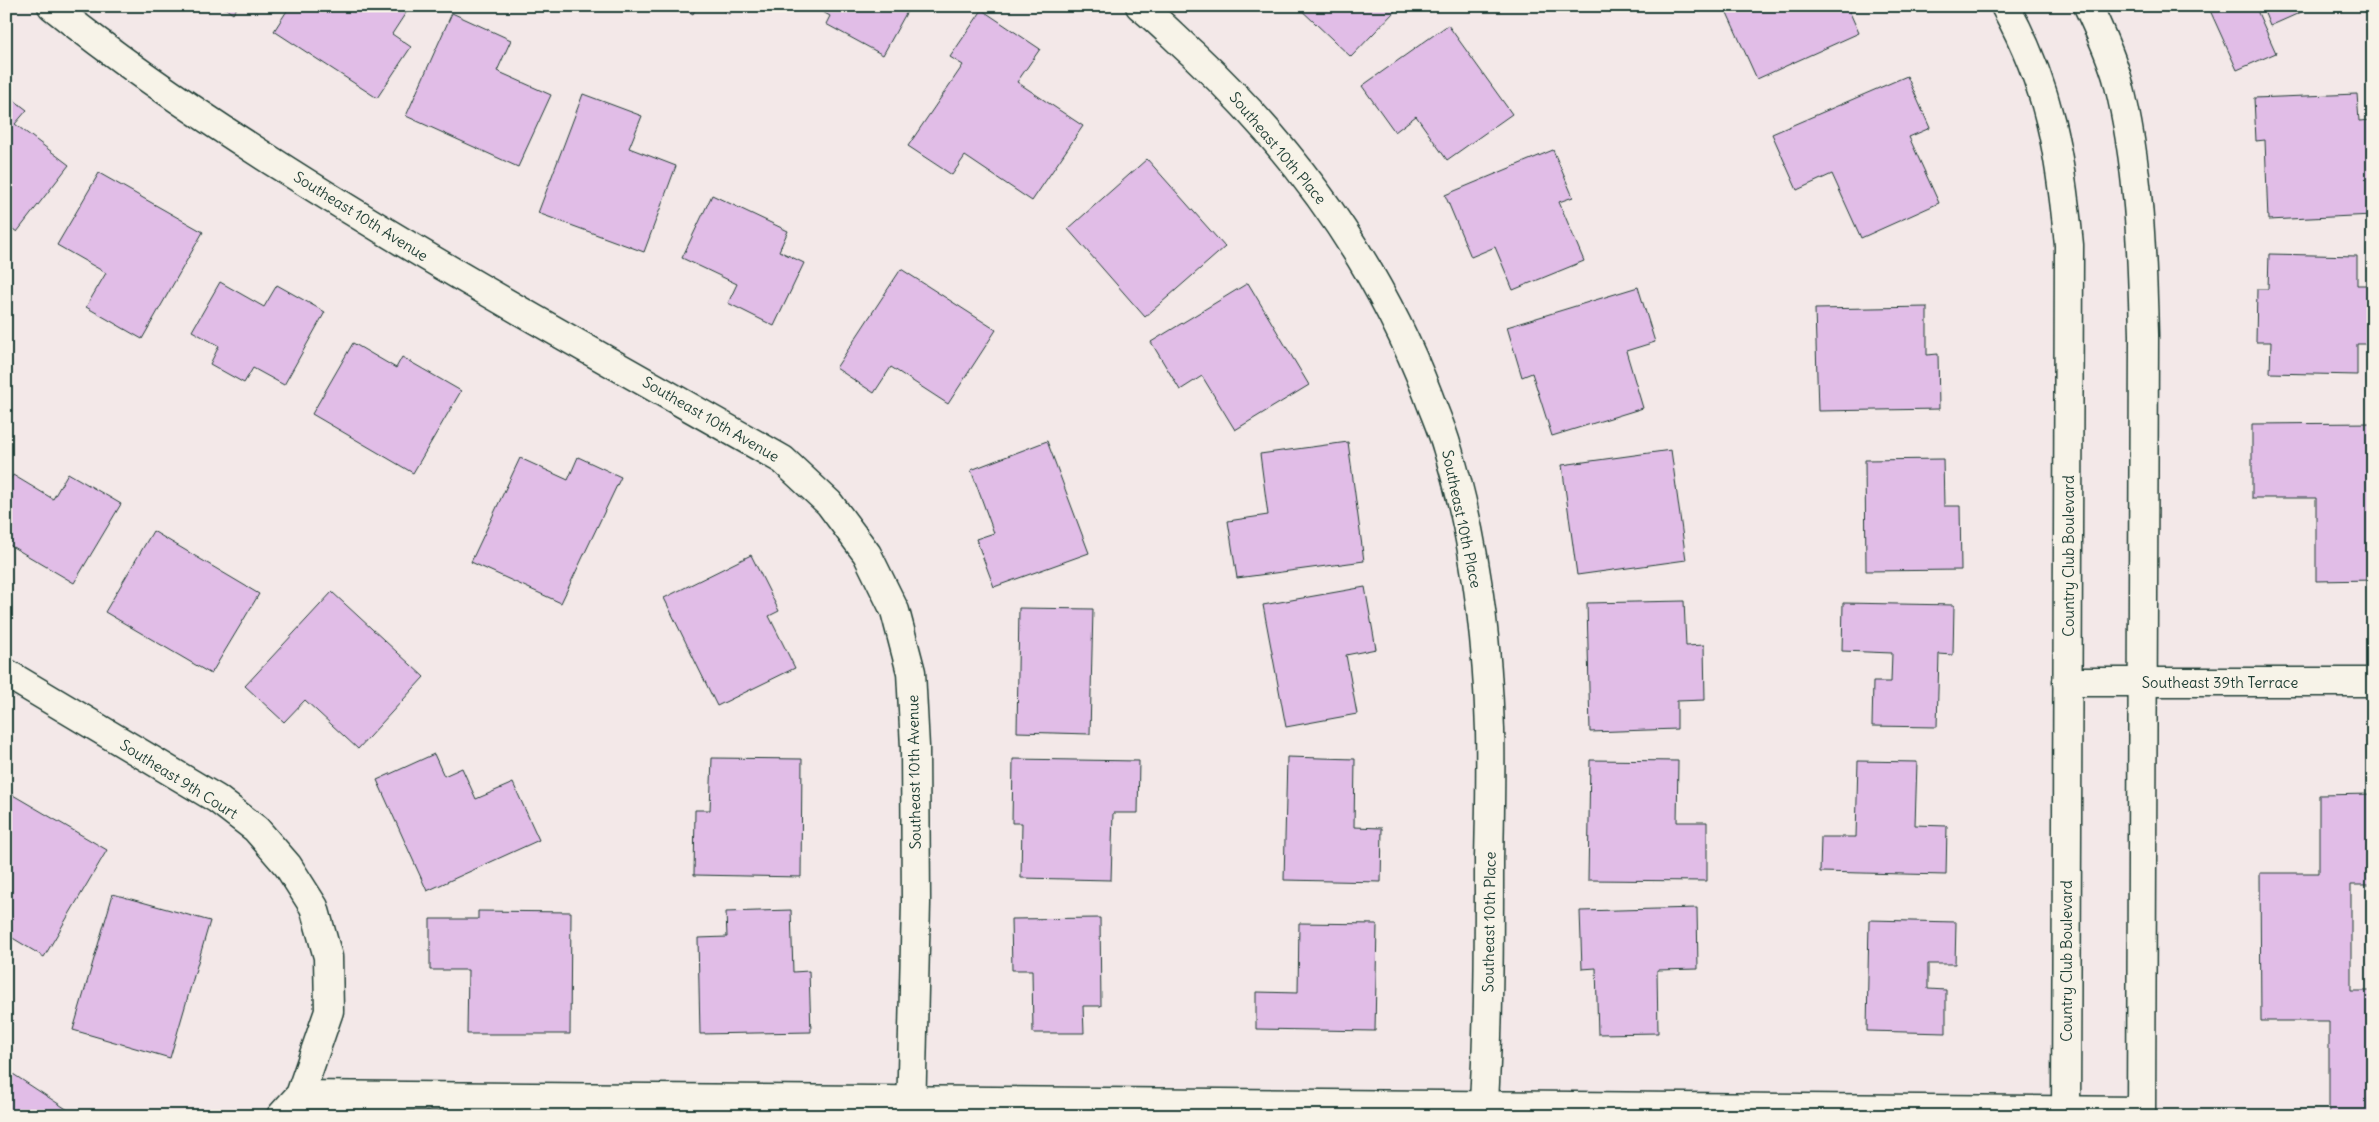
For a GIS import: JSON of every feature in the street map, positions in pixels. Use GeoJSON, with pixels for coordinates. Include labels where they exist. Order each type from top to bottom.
{"type":"FeatureCollection","features":[{"type":"Feature","properties":{"kind":"street","name":"Southeast 10th Avenue"},"geometry":{"type":"LineString","coordinates":[[52,6],[99,44],[195,112],[385,234],[783,460],[829,503],[867,554],[879,578],[895,611],[911,672],[915,747],[916,874],[911,1108]]}},
{"type":"Feature","properties":{"kind":"street","name":"Southeast 10th Place"},"geometry":{"type":"LineString","coordinates":[[1140,6],[1233,92],[1294,162],[1322,199],[1372,277],[1410,351],[1447,446],[1464,516],[1477,587],[1486,659],[1490,731],[1489,977],[1483,1111]]}},
{"type":"Feature","properties":{"kind":"street","name":"Country Club Boulevard"},"geometry":{"type":"LineString","coordinates":[[2005,6],[2024,42],[2042,86],[2054,132],[2065,208],[2068,245],[2066,1113]]}},
{"type":"Feature","properties":{"kind":"street"},"geometry":{"type":"LineString","coordinates":[[300,1095],[911,1108],[2141,1113],[2144,335],[2141,234],[2130,133],[2117,79],[2088,6]]}},
{"type":"Feature","properties":{"kind":"street","name":"Southeast 9th Court"},"geometry":{"type":"LineString","coordinates":[[6,673],[217,799],[256,829],[288,866],[314,907],[328,957],[328,1011],[300,1095],[281,1116]]}},
{"type":"Feature","properties":{"kind":"street","name":"Southeast 39th Terrace"},"geometry":{"type":"LineString","coordinates":[[2067,682],[2373,682]]}},
{"type":"Feature","properties":{"kind":"building"},"geometry":{"type":"Polygon","coordinates":[[[222,6],[238,6],[233,14],[222,6]]]}},
{"type":"Feature","properties":{"kind":"building"},"geometry":{"type":"Polygon","coordinates":[[[290,6],[399,6],[407,11],[392,34],[411,47],[377,98],[274,31],[290,6]]]}},
{"type":"Feature","properties":{"kind":"building"},"geometry":{"type":"Polygon","coordinates":[[[679,6],[697,6],[693,14],[679,6]]]}},
{"type":"Feature","properties":{"kind":"building"},"geometry":{"type":"Polygon","coordinates":[[[715,6],[733,6],[729,14],[715,6]]]}},
{"type":"Feature","properties":{"kind":"building"},"geometry":{"type":"Polygon","coordinates":[[[812,6],[910,6],[883,55],[826,24],[830,16],[812,6]]]}},
{"type":"Feature","properties":{"kind":"building"},"geometry":{"type":"Polygon","coordinates":[[[1297,6],[1389,6],[1395,11],[1351,57],[1297,6]]]}},
{"type":"Feature","properties":{"kind":"building"},"geometry":{"type":"Polygon","coordinates":[[[1724,6],[1847,6],[1859,33],[1757,79],[1724,6]]]}},
{"type":"Feature","properties":{"kind":"building"},"geometry":{"type":"Polygon","coordinates":[[[2208,6],[2255,6],[2276,53],[2237,70],[2208,6]]]}},
{"type":"Feature","properties":{"kind":"building"},"geometry":{"type":"Polygon","coordinates":[[[2262,6],[2315,6],[2270,26],[2262,6]]]}},
{"type":"Feature","properties":{"kind":"building"},"geometry":{"type":"Polygon","coordinates":[[[982,10],[1040,49],[1017,82],[1083,126],[1032,201],[965,156],[952,175],[908,146],[963,65],[950,57],[982,10]]]}},
{"type":"Feature","properties":{"kind":"building"},"geometry":{"type":"Polygon","coordinates":[[[452,13],[511,40],[497,71],[551,95],[518,167],[406,116],[452,13]]]}},
{"type":"Feature","properties":{"kind":"building"},"geometry":{"type":"Polygon","coordinates":[[[1448,25],[1512,114],[1447,160],[1416,116],[1395,132],[1362,86],[1448,25]]]}},
{"type":"Feature","properties":{"kind":"building"},"geometry":{"type":"Polygon","coordinates":[[[1907,76],[1930,128],[1909,137],[1939,203],[1861,238],[1832,174],[1797,190],[1772,134],[1907,76]]]}},
{"type":"Feature","properties":{"kind":"building"},"geometry":{"type":"Polygon","coordinates":[[[6,94],[27,110],[15,124],[69,165],[17,232],[6,224],[6,94]]]}},
{"type":"Feature","properties":{"kind":"building"},"geometry":{"type":"Polygon","coordinates":[[[583,94],[642,116],[629,148],[676,166],[644,252],[538,213],[583,94]]]}},
{"type":"Feature","properties":{"kind":"building"},"geometry":{"type":"Polygon","coordinates":[[[2357,94],[2359,121],[2373,120],[2373,215],[2268,220],[2265,140],[2256,141],[2254,98],[2357,94]]]}},
{"type":"Feature","properties":{"kind":"building"},"geometry":{"type":"Polygon","coordinates":[[[1553,150],[1573,197],[1559,202],[1584,261],[1513,290],[1495,247],[1471,257],[1445,195],[1553,150]]]}},
{"type":"Feature","properties":{"kind":"building"},"geometry":{"type":"Polygon","coordinates":[[[1147,159],[1225,247],[1145,317],[1068,229],[1147,159]]]}},
{"type":"Feature","properties":{"kind":"building"},"geometry":{"type":"Polygon","coordinates":[[[99,173],[203,232],[142,339],[86,307],[106,273],[57,245],[99,173]]]}},
{"type":"Feature","properties":{"kind":"building"},"geometry":{"type":"Polygon","coordinates":[[[712,195],[788,231],[779,251],[804,263],[774,326],[728,303],[737,284],[682,258],[712,195]]]}},
{"type":"Feature","properties":{"kind":"building"},"geometry":{"type":"Polygon","coordinates":[[[2269,254],[2357,256],[2357,285],[2373,285],[2373,344],[2357,344],[2357,375],[2270,373],[2271,342],[2256,342],[2257,289],[2268,289],[2269,254]]]}},
{"type":"Feature","properties":{"kind":"building"},"geometry":{"type":"Polygon","coordinates":[[[901,269],[996,330],[948,404],[891,367],[874,393],[836,368],[901,269]]]}},
{"type":"Feature","properties":{"kind":"building"},"geometry":{"type":"Polygon","coordinates":[[[220,282],[264,307],[277,285],[325,312],[284,385],[253,368],[244,383],[210,364],[219,346],[192,331],[220,282]]]}},
{"type":"Feature","properties":{"kind":"building"},"geometry":{"type":"Polygon","coordinates":[[[1248,283],[1309,385],[1235,430],[1202,376],[1180,390],[1151,342],[1248,283]]]}},
{"type":"Feature","properties":{"kind":"building"},"geometry":{"type":"Polygon","coordinates":[[[1638,287],[1655,342],[1626,351],[1643,408],[1552,436],[1532,373],[1522,377],[1507,327],[1638,287]]]}},
{"type":"Feature","properties":{"kind":"building"},"geometry":{"type":"Polygon","coordinates":[[[1927,307],[1927,355],[1938,354],[1939,409],[1818,411],[1815,309],[1927,307]]]}},
{"type":"Feature","properties":{"kind":"building"},"geometry":{"type":"Polygon","coordinates":[[[353,343],[396,368],[402,357],[461,391],[413,473],[312,414],[353,343]]]}},
{"type":"Feature","properties":{"kind":"building"},"geometry":{"type":"Polygon","coordinates":[[[2373,423],[2373,580],[2316,581],[2316,498],[2252,498],[2252,424],[2373,423]]]}},
{"type":"Feature","properties":{"kind":"building"},"geometry":{"type":"Polygon","coordinates":[[[1047,441],[1089,553],[994,587],[976,539],[994,533],[971,470],[1047,441]]]}},
{"type":"Feature","properties":{"kind":"building"},"geometry":{"type":"Polygon","coordinates":[[[1348,442],[1364,561],[1237,578],[1228,521],[1268,515],[1260,454],[1348,442]]]}},
{"type":"Feature","properties":{"kind":"building"},"geometry":{"type":"Polygon","coordinates":[[[1671,450],[1686,560],[1577,575],[1562,465],[1671,450]]]}},
{"type":"Feature","properties":{"kind":"building"},"geometry":{"type":"Polygon","coordinates":[[[578,457],[621,477],[561,603],[471,562],[520,458],[568,480],[578,457]]]}},
{"type":"Feature","properties":{"kind":"building"},"geometry":{"type":"Polygon","coordinates":[[[1943,459],[1944,506],[1960,506],[1961,570],[1866,571],[1865,460],[1943,459]]]}},
{"type":"Feature","properties":{"kind":"building"},"geometry":{"type":"Polygon","coordinates":[[[68,473],[121,504],[74,583],[6,543],[6,487],[13,475],[53,499],[68,473]]]}},
{"type":"Feature","properties":{"kind":"building"},"geometry":{"type":"Polygon","coordinates":[[[153,531],[259,594],[211,674],[105,612],[153,531]]]}},
{"type":"Feature","properties":{"kind":"building"},"geometry":{"type":"Polygon","coordinates":[[[751,555],[779,611],[769,616],[795,668],[717,706],[664,598],[751,555]]]}},
{"type":"Feature","properties":{"kind":"building"},"geometry":{"type":"Polygon","coordinates":[[[1365,587],[1376,649],[1346,655],[1357,714],[1286,727],[1263,605],[1365,587]]]}},
{"type":"Feature","properties":{"kind":"building"},"geometry":{"type":"Polygon","coordinates":[[[332,592],[424,677],[358,749],[305,700],[284,722],[245,686],[332,592]]]}},
{"type":"Feature","properties":{"kind":"building"},"geometry":{"type":"Polygon","coordinates":[[[1684,601],[1686,646],[1704,645],[1705,700],[1677,701],[1677,729],[1590,732],[1587,603],[1684,601]]]}},
{"type":"Feature","properties":{"kind":"building"},"geometry":{"type":"Polygon","coordinates":[[[1843,603],[1954,605],[1953,655],[1939,654],[1937,727],[1872,726],[1873,682],[1891,682],[1892,653],[1842,651],[1843,603]]]}},
{"type":"Feature","properties":{"kind":"building"},"geometry":{"type":"Polygon","coordinates":[[[1019,608],[1093,609],[1090,734],[1017,732],[1019,608]]]}},
{"type":"Feature","properties":{"kind":"building"},"geometry":{"type":"Polygon","coordinates":[[[434,754],[444,776],[462,768],[476,799],[513,783],[539,840],[427,891],[377,780],[434,754]]]}},
{"type":"Feature","properties":{"kind":"building"},"geometry":{"type":"Polygon","coordinates":[[[1287,757],[1355,759],[1354,827],[1382,828],[1381,882],[1284,880],[1287,757]]]}},
{"type":"Feature","properties":{"kind":"building"},"geometry":{"type":"Polygon","coordinates":[[[712,758],[802,759],[801,877],[694,875],[695,810],[710,810],[712,758]]]}},
{"type":"Feature","properties":{"kind":"building"},"geometry":{"type":"Polygon","coordinates":[[[1013,759],[1139,761],[1138,813],[1113,813],[1111,880],[1021,878],[1022,823],[1012,823],[1013,759]]]}},
{"type":"Feature","properties":{"kind":"building"},"geometry":{"type":"Polygon","coordinates":[[[1590,760],[1678,761],[1677,822],[1707,822],[1707,881],[1588,880],[1590,760]]]}},
{"type":"Feature","properties":{"kind":"building"},"geometry":{"type":"Polygon","coordinates":[[[1858,761],[1917,762],[1915,825],[1947,826],[1946,875],[1820,872],[1821,837],[1856,837],[1858,761]]]}},
{"type":"Feature","properties":{"kind":"building"},"geometry":{"type":"Polygon","coordinates":[[[6,791],[107,850],[44,957],[6,934],[6,911],[9,906],[6,904],[6,791]]]}},
{"type":"Feature","properties":{"kind":"building"},"geometry":{"type":"Polygon","coordinates":[[[2373,794],[2373,885],[2351,885],[2351,991],[2373,991],[2373,1116],[2329,1116],[2329,1021],[2261,1021],[2260,873],[2319,873],[2319,795],[2373,794]]]}},
{"type":"Feature","properties":{"kind":"building"},"geometry":{"type":"Polygon","coordinates":[[[113,894],[210,921],[170,1058],[73,1030],[113,894]]]}},
{"type":"Feature","properties":{"kind":"building"},"geometry":{"type":"Polygon","coordinates":[[[1697,908],[1698,969],[1657,970],[1658,1033],[1598,1034],[1596,968],[1582,969],[1580,911],[1697,908]]]}},
{"type":"Feature","properties":{"kind":"building"},"geometry":{"type":"Polygon","coordinates":[[[791,910],[793,972],[809,971],[811,1032],[700,1034],[698,938],[727,937],[726,912],[791,910]]]}},
{"type":"Feature","properties":{"kind":"building"},"geometry":{"type":"Polygon","coordinates":[[[478,911],[571,912],[570,1034],[467,1034],[468,970],[430,970],[430,919],[478,919],[478,911]]]}},
{"type":"Feature","properties":{"kind":"building"},"geometry":{"type":"Polygon","coordinates":[[[1100,918],[1101,1006],[1083,1006],[1084,1033],[1033,1033],[1032,970],[1012,970],[1011,919],[1100,918]]]}},
{"type":"Feature","properties":{"kind":"building"},"geometry":{"type":"Polygon","coordinates":[[[1869,920],[1956,922],[1955,964],[1928,964],[1928,989],[1946,990],[1946,1033],[1867,1031],[1869,920]]]}},
{"type":"Feature","properties":{"kind":"building"},"geometry":{"type":"Polygon","coordinates":[[[1299,923],[1377,924],[1375,1031],[1256,1029],[1256,992],[1298,993],[1299,923]]]}},
{"type":"Feature","properties":{"kind":"building"},"geometry":{"type":"Polygon","coordinates":[[[13,1074],[77,1116],[6,1116],[6,1084],[13,1074]]]}}]}
